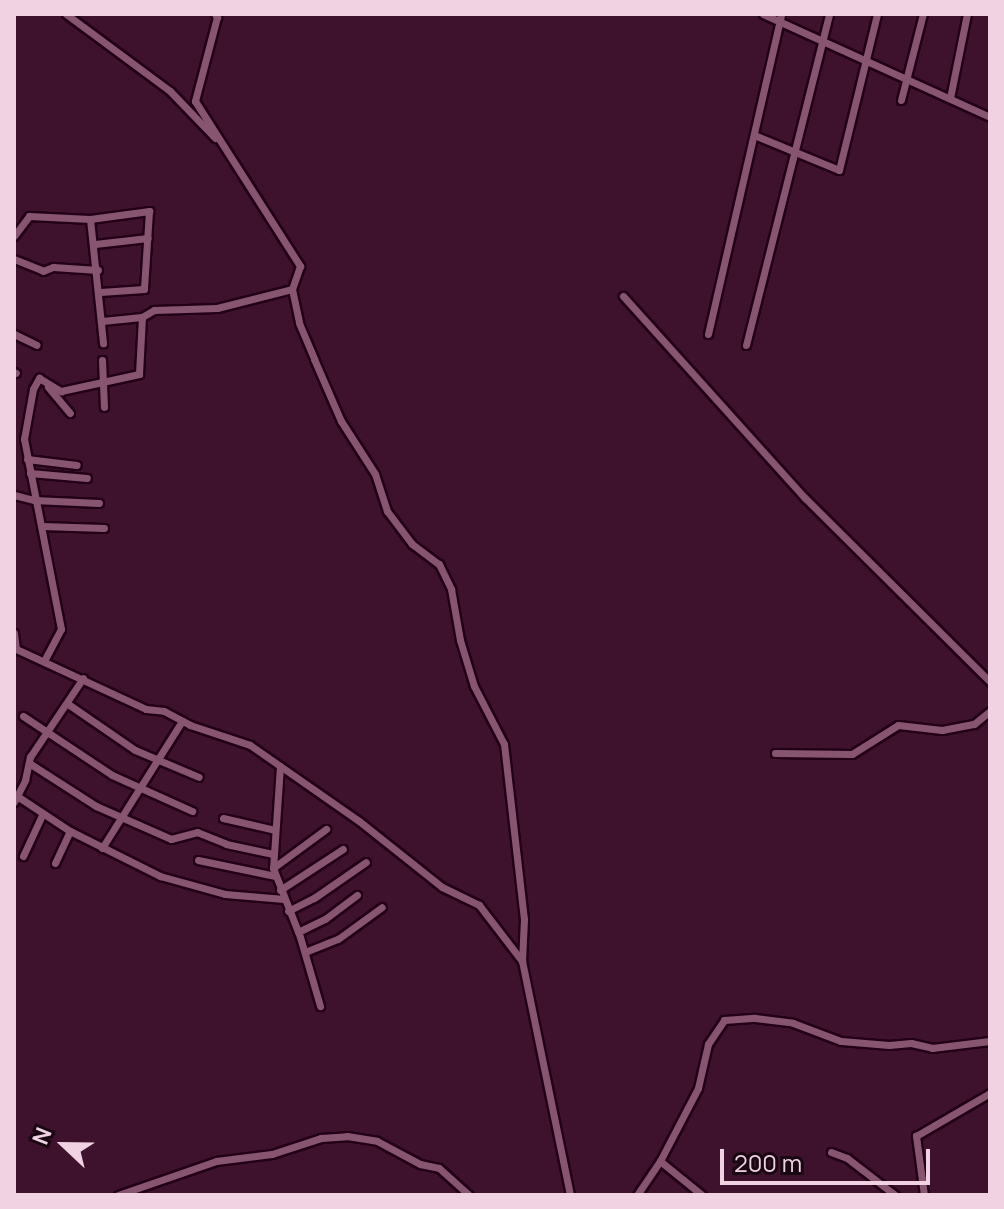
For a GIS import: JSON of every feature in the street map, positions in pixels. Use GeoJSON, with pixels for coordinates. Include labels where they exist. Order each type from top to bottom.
{"type":"FeatureCollection","features":[{"type":"Feature","properties":{"kind":"street"},"geometry":{"type":"LineString","coordinates":[[66,14],[170,91],[227,152]]}},
{"type":"Feature","properties":{"kind":"street"},"geometry":{"type":"LineString","coordinates":[[215,14],[217,17],[195,101],[300,266],[292,289],[299,323],[314,359],[341,421],[375,474],[387,511],[412,544],[439,564],[451,589],[460,640],[474,686],[504,744],[524,919],[522,961],[570,1195]]}},
{"type":"Feature","properties":{"kind":"street"},"geometry":{"type":"LineString","coordinates":[[763,14],[781,17],[990,117]]}},
{"type":"Feature","properties":{"kind":"street"},"geometry":{"type":"LineString","coordinates":[[746,345],[829,14]]}},
{"type":"Feature","properties":{"kind":"street"},"geometry":{"type":"LineString","coordinates":[[754,135],[839,170],[877,14]]}},
{"type":"Feature","properties":{"kind":"street"},"geometry":{"type":"LineString","coordinates":[[901,100],[923,14]]}},
{"type":"Feature","properties":{"kind":"street"},"geometry":{"type":"LineString","coordinates":[[950,98],[967,14]]}},
{"type":"Feature","properties":{"kind":"street"},"geometry":{"type":"LineString","coordinates":[[708,334],[781,17]]}},
{"type":"Feature","properties":{"kind":"street"},"geometry":{"type":"LineString","coordinates":[[14,236],[17,225],[29,216],[90,219],[149,211],[144,289],[100,292]]}},
{"type":"Feature","properties":{"kind":"street"},"geometry":{"type":"LineString","coordinates":[[90,219],[98,270],[103,343]]}},
{"type":"Feature","properties":{"kind":"street"},"geometry":{"type":"LineString","coordinates":[[95,244],[148,238]]}},
{"type":"Feature","properties":{"kind":"street"},"geometry":{"type":"LineString","coordinates":[[14,259],[43,271],[53,267],[98,270]]}},
{"type":"Feature","properties":{"kind":"street"},"geometry":{"type":"LineString","coordinates":[[102,321],[142,317],[154,310],[217,308],[292,289]]}},
{"type":"Feature","properties":{"kind":"street"},"geometry":{"type":"LineString","coordinates":[[623,296],[805,498],[990,682]]}},
{"type":"Feature","properties":{"kind":"street"},"geometry":{"type":"LineString","coordinates":[[44,661],[61,629],[27,459],[24,439],[28,410],[39,378],[61,391],[139,374],[142,317]]}},
{"type":"Feature","properties":{"kind":"street"},"geometry":{"type":"LineString","coordinates":[[14,334],[37,345]]}},
{"type":"Feature","properties":{"kind":"street"},"geometry":{"type":"LineString","coordinates":[[102,360],[104,407]]}},
{"type":"Feature","properties":{"kind":"street"},"geometry":{"type":"LineString","coordinates":[[45,382],[70,413]]}},
{"type":"Feature","properties":{"kind":"street"},"geometry":{"type":"LineString","coordinates":[[27,459],[77,465]]}},
{"type":"Feature","properties":{"kind":"street"},"geometry":{"type":"LineString","coordinates":[[30,473],[87,478]]}},
{"type":"Feature","properties":{"kind":"street"},"geometry":{"type":"LineString","coordinates":[[14,495],[34,500],[99,503]]}},
{"type":"Feature","properties":{"kind":"street"},"geometry":{"type":"LineString","coordinates":[[42,526],[104,528]]}},
{"type":"Feature","properties":{"kind":"street"},"geometry":{"type":"LineString","coordinates":[[14,633],[15,649],[146,709],[164,711],[182,721],[250,745],[414,861],[442,887],[479,905],[522,961]]}},
{"type":"Feature","properties":{"kind":"street"},"geometry":{"type":"LineString","coordinates":[[83,678],[29,763],[15,797],[70,831],[160,876],[248,898],[284,899]]}},
{"type":"Feature","properties":{"kind":"street"},"geometry":{"type":"LineString","coordinates":[[68,704],[135,750],[199,777]]}},
{"type":"Feature","properties":{"kind":"street"},"geometry":{"type":"LineString","coordinates":[[775,753],[852,754],[898,725],[942,730],[974,724],[990,711]]}},
{"type":"Feature","properties":{"kind":"street"},"geometry":{"type":"LineString","coordinates":[[23,716],[112,775],[192,811]]}},
{"type":"Feature","properties":{"kind":"street"},"geometry":{"type":"LineString","coordinates":[[102,848],[182,721]]}},
{"type":"Feature","properties":{"kind":"street"},"geometry":{"type":"LineString","coordinates":[[29,763],[123,819],[171,839],[197,832],[226,844],[273,854]]}},
{"type":"Feature","properties":{"kind":"street"},"geometry":{"type":"LineString","coordinates":[[280,766],[274,872],[305,952],[320,1006]]}},
{"type":"Feature","properties":{"kind":"street"},"geometry":{"type":"LineString","coordinates":[[23,856],[43,813]]}},
{"type":"Feature","properties":{"kind":"street"},"geometry":{"type":"LineString","coordinates":[[223,818],[275,830]]}},
{"type":"Feature","properties":{"kind":"street"},"geometry":{"type":"LineString","coordinates":[[198,860],[274,872],[326,829]]}},
{"type":"Feature","properties":{"kind":"street"},"geometry":{"type":"LineString","coordinates":[[55,863],[70,831]]}},
{"type":"Feature","properties":{"kind":"street"},"geometry":{"type":"LineString","coordinates":[[280,890],[343,849]]}},
{"type":"Feature","properties":{"kind":"street"},"geometry":{"type":"LineString","coordinates":[[288,911],[314,898],[366,862]]}},
{"type":"Feature","properties":{"kind":"street"},"geometry":{"type":"LineString","coordinates":[[298,932],[325,919],[357,895]]}},
{"type":"Feature","properties":{"kind":"street"},"geometry":{"type":"LineString","coordinates":[[305,952],[338,939],[382,907]]}},
{"type":"Feature","properties":{"kind":"street"},"geometry":{"type":"LineString","coordinates":[[637,1195],[660,1161],[698,1088],[708,1044],[724,1020],[755,1018],[793,1023],[841,1041],[889,1045],[911,1043],[932,1048],[954,1043],[974,1046],[990,1041]]}},
{"type":"Feature","properties":{"kind":"street"},"geometry":{"type":"LineString","coordinates":[[924,1195],[916,1136],[990,1093]]}},
{"type":"Feature","properties":{"kind":"street"},"geometry":{"type":"LineString","coordinates":[[118,1195],[216,1161],[272,1154],[321,1138],[347,1136],[377,1141],[420,1164],[439,1168],[469,1195]]}},
{"type":"Feature","properties":{"kind":"street"},"geometry":{"type":"LineString","coordinates":[[831,1152],[847,1158],[895,1195]]}},
{"type":"Feature","properties":{"kind":"street"},"geometry":{"type":"LineString","coordinates":[[660,1161],[702,1195]]}}]}
